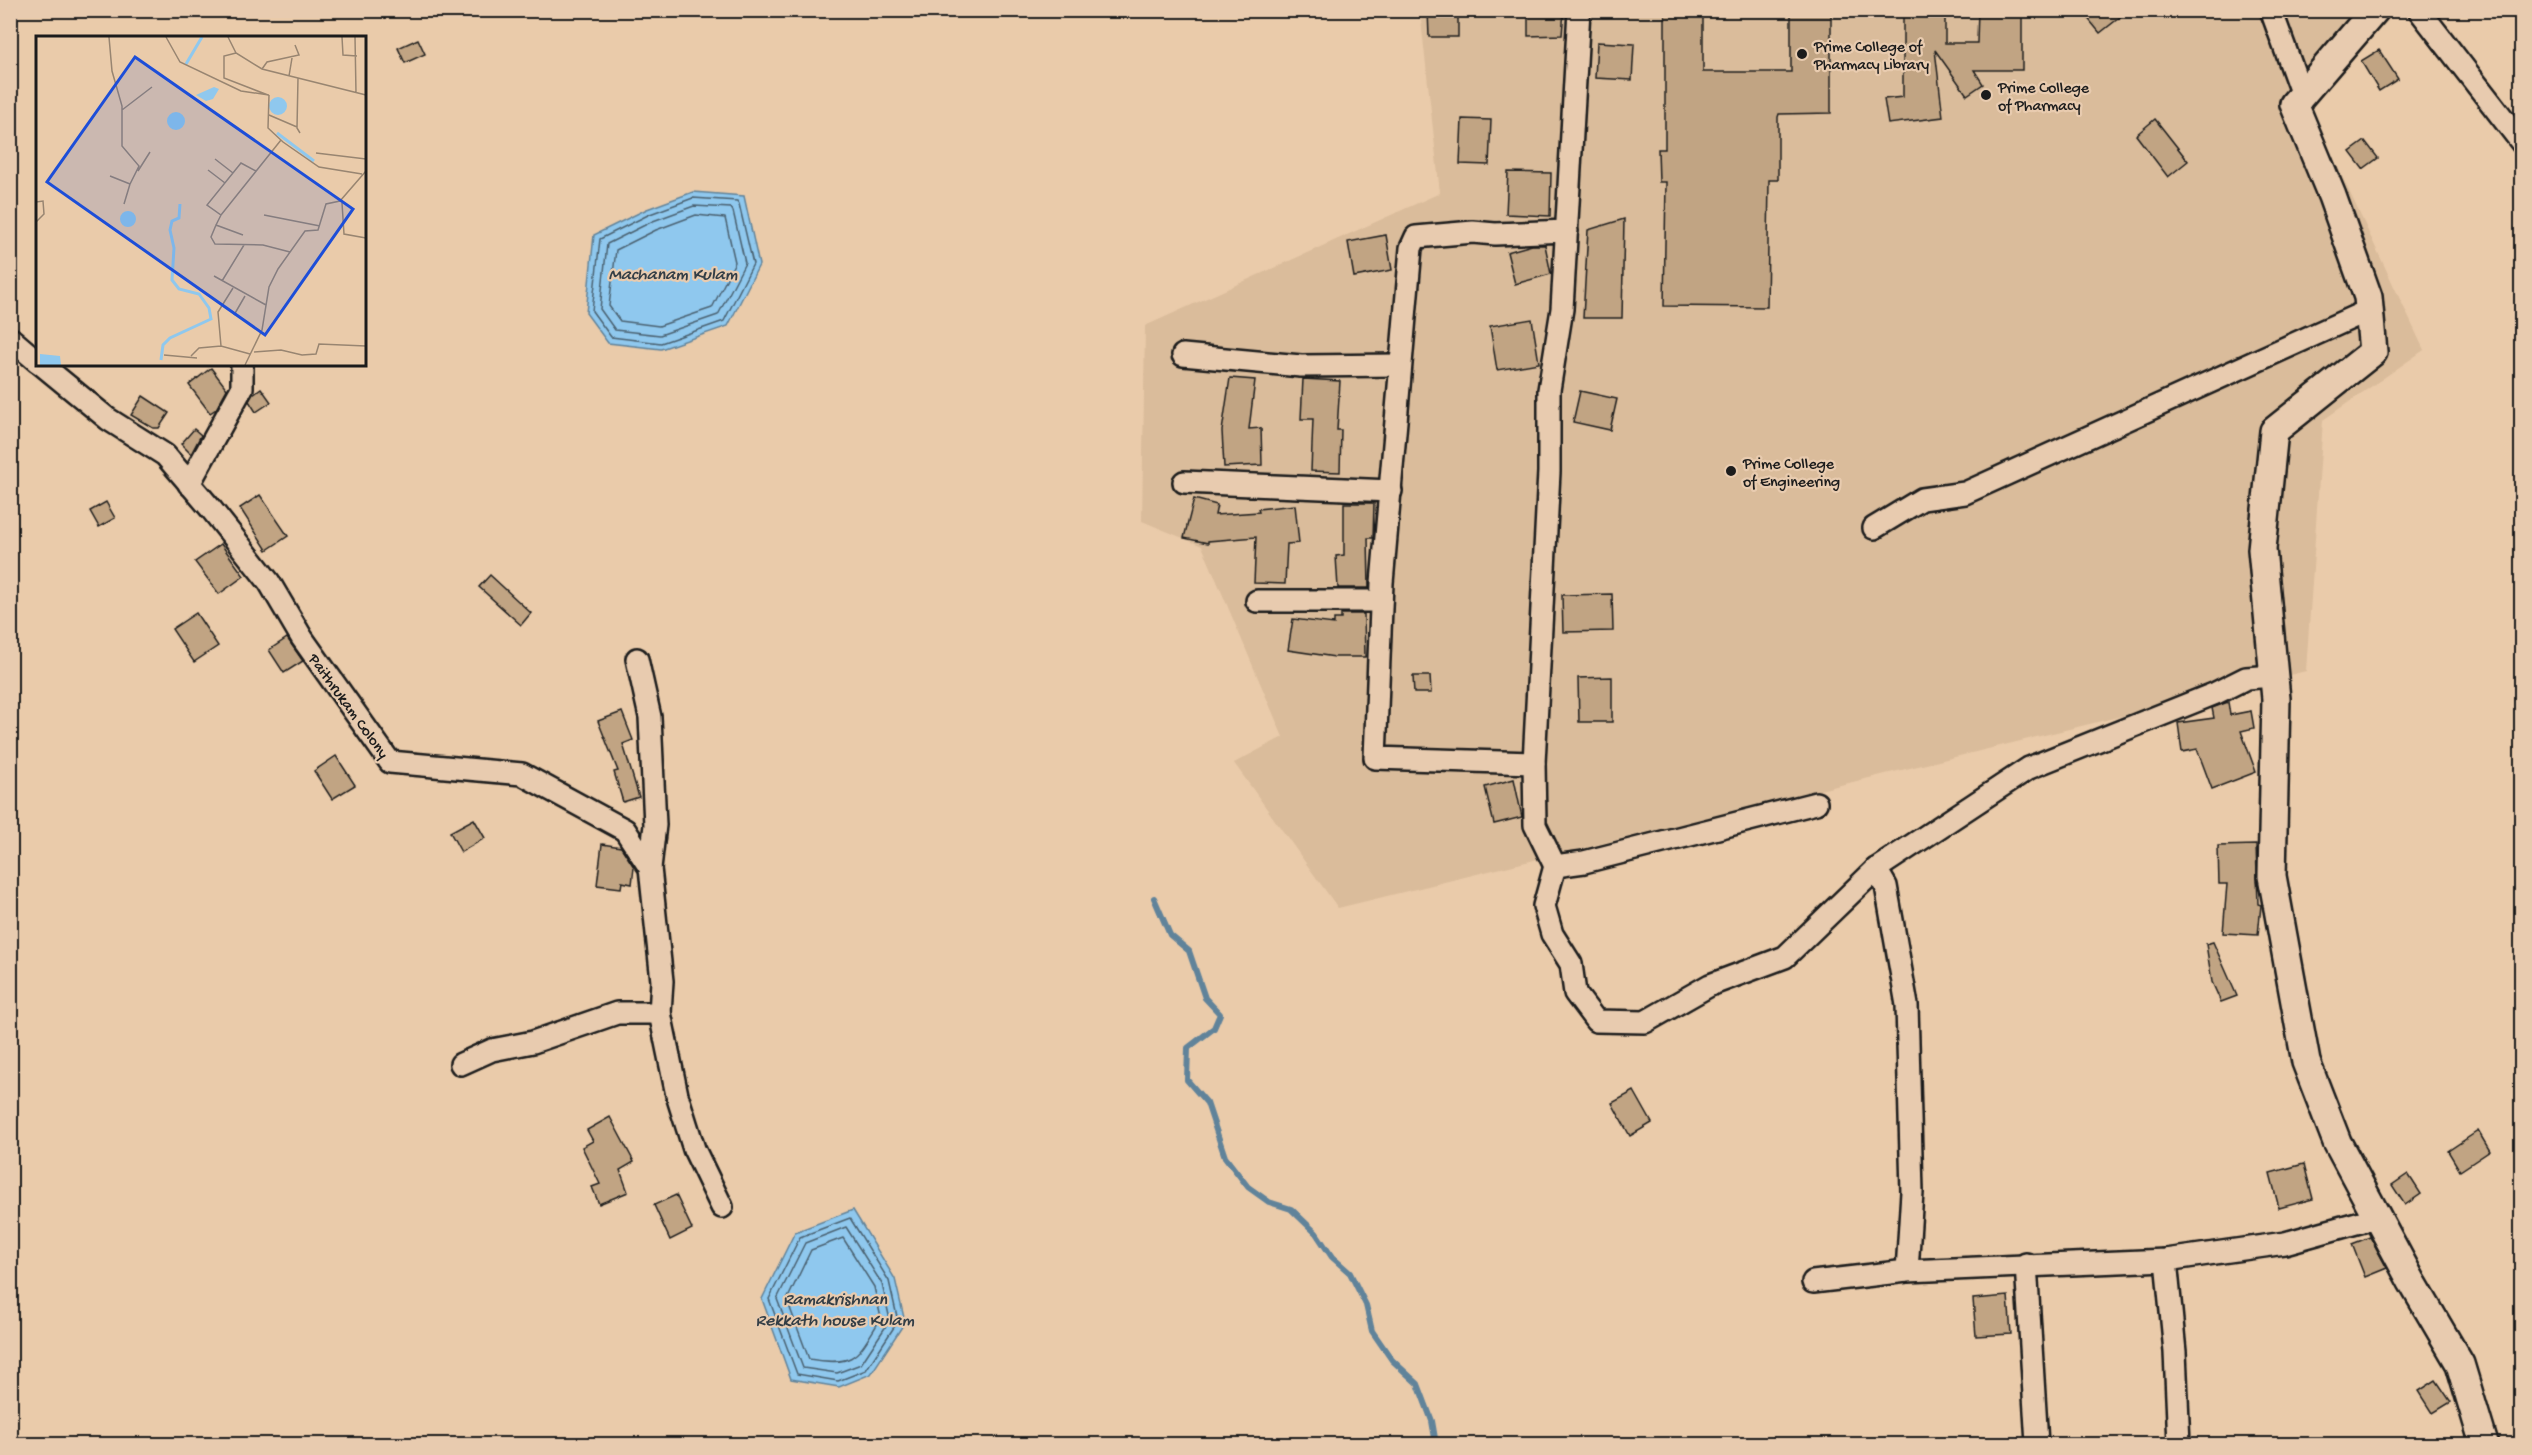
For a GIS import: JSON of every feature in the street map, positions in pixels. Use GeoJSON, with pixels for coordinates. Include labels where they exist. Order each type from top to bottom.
{"type":"FeatureCollection","features":[{"type":"Feature","properties":{"kind":"street"},"geometry":{"type":"LineString","coordinates":[[1579,10],[1562,309],[1549,390],[1549,472],[1534,763],[1535,825],[1555,866],[1544,906],[1552,934],[1570,964],[1575,993],[1596,1021],[1645,1022],[1710,985],[1785,957],[1876,869],[2029,768],[2216,693],[2246,678],[2274,676]]}},
{"type":"Feature","properties":{"kind":"street"},"geometry":{"type":"LineString","coordinates":[[2271,10],[2302,95]]}},
{"type":"Feature","properties":{"kind":"street"},"geometry":{"type":"LineString","coordinates":[[2375,10],[2294,104],[2332,196],[2368,297],[2373,352],[2274,431],[2262,549],[2276,699],[2272,876],[2306,1062],[2337,1142],[2460,1364],[2484,1444]]}},
{"type":"Feature","properties":{"kind":"street"},"geometry":{"type":"LineString","coordinates":[[2419,10],[2522,142]]}},
{"type":"Feature","properties":{"kind":"street"},"geometry":{"type":"LineString","coordinates":[[1534,763],[1375,758],[1381,601],[1411,248],[1416,237],[1473,232],[1495,234],[1567,231]]}},
{"type":"Feature","properties":{"kind":"street"},"geometry":{"type":"LineString","coordinates":[[1874,528],[1922,499],[1965,492],[2369,310]]}},
{"type":"Feature","properties":{"kind":"street","name":"Paithrukam Colony"},"geometry":{"type":"LineString","coordinates":[[10,338],[36,360]]}},
{"type":"Feature","properties":{"kind":"street"},"geometry":{"type":"LineString","coordinates":[[1183,355],[1301,366],[1400,364]]}},
{"type":"Feature","properties":{"kind":"street","name":"Paithrukam Colony"},"geometry":{"type":"LineString","coordinates":[[43,366],[108,419],[165,455],[269,582],[302,638],[390,762],[522,774],[625,830],[650,868],[662,981],[660,1013],[677,1095],[694,1149],[722,1208]]}},
{"type":"Feature","properties":{"kind":"street"},"geometry":{"type":"LineString","coordinates":[[189,484],[242,388],[242,366]]}},
{"type":"Feature","properties":{"kind":"street"},"geometry":{"type":"LineString","coordinates":[[1184,482],[1391,491]]}},
{"type":"Feature","properties":{"kind":"street"},"geometry":{"type":"LineString","coordinates":[[1257,601],[1381,601]]}},
{"type":"Feature","properties":{"kind":"street"},"geometry":{"type":"LineString","coordinates":[[637,659],[650,717],[655,825],[650,868]]}},
{"type":"Feature","properties":{"kind":"street"},"geometry":{"type":"LineString","coordinates":[[1555,866],[1584,862],[1816,803]]}},
{"type":"Feature","properties":{"kind":"street"},"geometry":{"type":"LineString","coordinates":[[625,830],[655,825]]}},
{"type":"Feature","properties":{"kind":"street"},"geometry":{"type":"LineString","coordinates":[[1876,869],[1886,886],[1907,1005],[1912,1192],[1907,1271]]}},
{"type":"Feature","properties":{"kind":"street"},"geometry":{"type":"LineString","coordinates":[[461,1064],[492,1050],[533,1042],[617,1013],[660,1013]]}},
{"type":"Feature","properties":{"kind":"street"},"geometry":{"type":"LineString","coordinates":[[1813,1282],[1907,1271],[2026,1264],[2166,1260],[2285,1243],[2378,1217]]}},
{"type":"Feature","properties":{"kind":"street"},"geometry":{"type":"LineString","coordinates":[[2166,1260],[2175,1352],[2179,1444]]}},
{"type":"Feature","properties":{"kind":"street"},"geometry":{"type":"LineString","coordinates":[[2026,1264],[2037,1444]]}},
{"type":"Feature","properties":{"kind":"shaded area","name":"Prime College of Engineering"},"geometry":{"type":"Polygon","coordinates":[[[1420,11],[2397,11],[2309,106],[2424,350],[2323,420],[2306,671],[1338,908],[1234,763],[1283,737],[1202,546],[1142,521],[1145,326],[1440,193],[1420,11]]]}},
{"type":"Feature","properties":{"kind":"water","name":"Machanam Kulam"},"geometry":{"type":"Polygon","coordinates":[[[693,192],[744,196],[759,265],[728,326],[661,349],[608,343],[586,313],[594,235],[647,209],[693,192]]]}},
{"type":"Feature","properties":{"kind":"water","name":"Ramakrishnan Rekkath house Kulam"},"geometry":{"type":"Polygon","coordinates":[[[853,1210],[895,1279],[905,1322],[871,1374],[839,1387],[791,1379],[762,1299],[795,1232],[853,1210]]]}},
{"type":"Feature","properties":{"kind":"building"},"geometry":{"type":"Polygon","coordinates":[[[1428,10],[1458,10],[1458,37],[1429,37],[1428,10]]]}},
{"type":"Feature","properties":{"kind":"building"},"geometry":{"type":"Polygon","coordinates":[[[1528,10],[1564,10],[1562,35],[1528,36],[1528,10]]]}},
{"type":"Feature","properties":{"kind":"building"},"geometry":{"type":"Polygon","coordinates":[[[1665,10],[1703,10],[1703,72],[1791,72],[1791,10],[1831,10],[1831,113],[1779,114],[1778,117],[1778,180],[1769,180],[1767,307],[1664,306],[1666,182],[1659,182],[1658,149],[1665,149],[1665,10]]]}},
{"type":"Feature","properties":{"kind":"building"},"geometry":{"type":"Polygon","coordinates":[[[1903,10],[1945,10],[1945,43],[1977,43],[1978,10],[2022,10],[2022,70],[1974,70],[1983,84],[1967,95],[1935,50],[1943,117],[1888,124],[1884,99],[1903,97],[1903,10]]]}},
{"type":"Feature","properties":{"kind":"building"},"geometry":{"type":"Polygon","coordinates":[[[2081,10],[2129,10],[2100,33],[2081,10]]]}},
{"type":"Feature","properties":{"kind":"building"},"geometry":{"type":"Polygon","coordinates":[[[418,39],[425,54],[405,63],[398,48],[418,39]]]}},
{"type":"Feature","properties":{"kind":"building"},"geometry":{"type":"Polygon","coordinates":[[[1597,42],[1634,44],[1632,80],[1595,78],[1597,42]]]}},
{"type":"Feature","properties":{"kind":"building"},"geometry":{"type":"Polygon","coordinates":[[[2379,50],[2398,79],[2379,91],[2361,61],[2379,50]]]}},
{"type":"Feature","properties":{"kind":"building"},"geometry":{"type":"Polygon","coordinates":[[[1462,119],[1491,120],[1489,165],[1460,164],[1462,119]]]}},
{"type":"Feature","properties":{"kind":"building"},"geometry":{"type":"Polygon","coordinates":[[[2155,119],[2188,161],[2168,177],[2136,135],[2155,119]]]}},
{"type":"Feature","properties":{"kind":"building"},"geometry":{"type":"Polygon","coordinates":[[[2365,141],[2378,158],[2363,169],[2350,152],[2365,141]]]}},
{"type":"Feature","properties":{"kind":"building"},"geometry":{"type":"Polygon","coordinates":[[[1508,172],[1551,173],[1550,216],[1506,214],[1508,172]]]}},
{"type":"Feature","properties":{"kind":"building"},"geometry":{"type":"Polygon","coordinates":[[[1624,219],[1622,318],[1583,318],[1588,230],[1624,219]]]}},
{"type":"Feature","properties":{"kind":"building"},"geometry":{"type":"Polygon","coordinates":[[[1386,235],[1392,270],[1354,277],[1348,242],[1386,235]]]}},
{"type":"Feature","properties":{"kind":"building"},"geometry":{"type":"Polygon","coordinates":[[[1532,245],[1545,245],[1551,274],[1515,284],[1507,252],[1532,245]]]}},
{"type":"Feature","properties":{"kind":"building"},"geometry":{"type":"Polygon","coordinates":[[[1532,319],[1539,363],[1497,370],[1490,326],[1532,319]]]}},
{"type":"Feature","properties":{"kind":"building"},"geometry":{"type":"Polygon","coordinates":[[[211,368],[227,389],[216,409],[210,413],[189,385],[211,368]]]}},
{"type":"Feature","properties":{"kind":"building"},"geometry":{"type":"Polygon","coordinates":[[[1230,378],[1255,380],[1249,429],[1261,428],[1262,465],[1224,467],[1222,431],[1230,378]]]}},
{"type":"Feature","properties":{"kind":"building"},"geometry":{"type":"Polygon","coordinates":[[[1303,379],[1340,381],[1337,430],[1341,430],[1340,472],[1311,471],[1313,419],[1301,419],[1303,379]]]}},
{"type":"Feature","properties":{"kind":"building"},"geometry":{"type":"Polygon","coordinates":[[[261,388],[271,402],[256,412],[249,401],[253,394],[261,388]]]}},
{"type":"Feature","properties":{"kind":"building"},"geometry":{"type":"Polygon","coordinates":[[[1580,391],[1617,399],[1610,430],[1573,422],[1580,391]]]}},
{"type":"Feature","properties":{"kind":"building"},"geometry":{"type":"Polygon","coordinates":[[[143,396],[169,413],[159,428],[153,428],[131,415],[143,396]]]}},
{"type":"Feature","properties":{"kind":"building"},"geometry":{"type":"Polygon","coordinates":[[[194,429],[201,435],[191,454],[181,444],[194,429]]]}},
{"type":"Feature","properties":{"kind":"building"},"geometry":{"type":"Polygon","coordinates":[[[260,495],[288,536],[267,550],[240,508],[260,495]]]}},
{"type":"Feature","properties":{"kind":"building"},"geometry":{"type":"Polygon","coordinates":[[[1194,499],[1217,505],[1215,515],[1259,512],[1258,509],[1295,505],[1299,543],[1287,544],[1285,584],[1254,583],[1256,537],[1208,541],[1208,543],[1184,538],[1194,499]]]}},
{"type":"Feature","properties":{"kind":"building"},"geometry":{"type":"Polygon","coordinates":[[[106,502],[115,518],[99,527],[90,511],[106,502]]]}},
{"type":"Feature","properties":{"kind":"building"},"geometry":{"type":"Polygon","coordinates":[[[1344,503],[1374,503],[1373,538],[1368,538],[1369,588],[1338,588],[1336,556],[1344,555],[1344,503]]]}},
{"type":"Feature","properties":{"kind":"building"},"geometry":{"type":"Polygon","coordinates":[[[221,544],[244,576],[219,594],[195,562],[221,544]]]}},
{"type":"Feature","properties":{"kind":"building"},"geometry":{"type":"Polygon","coordinates":[[[490,575],[531,613],[521,625],[479,587],[490,575]]]}},
{"type":"Feature","properties":{"kind":"building"},"geometry":{"type":"Polygon","coordinates":[[[1612,594],[1613,631],[1563,632],[1562,595],[1612,594]]]}},
{"type":"Feature","properties":{"kind":"building"},"geometry":{"type":"Polygon","coordinates":[[[196,613],[218,646],[194,662],[172,629],[196,613]]]}},
{"type":"Feature","properties":{"kind":"building"},"geometry":{"type":"Polygon","coordinates":[[[1341,614],[1364,614],[1365,657],[1335,657],[1288,650],[1293,619],[1334,624],[1334,619],[1341,619],[1341,614]]]}},
{"type":"Feature","properties":{"kind":"building"},"geometry":{"type":"Polygon","coordinates":[[[287,638],[303,661],[284,673],[269,650],[287,638]]]}},
{"type":"Feature","properties":{"kind":"building"},"geometry":{"type":"Polygon","coordinates":[[[1413,676],[1430,676],[1431,693],[1414,693],[1413,676]]]}},
{"type":"Feature","properties":{"kind":"building"},"geometry":{"type":"Polygon","coordinates":[[[1612,677],[1612,722],[1579,722],[1578,678],[1612,677]]]}},
{"type":"Feature","properties":{"kind":"building"},"geometry":{"type":"Polygon","coordinates":[[[2228,702],[2230,715],[2251,711],[2254,728],[2241,731],[2256,772],[2212,789],[2197,749],[2182,752],[2178,723],[2214,718],[2212,708],[2228,702]]]}},
{"type":"Feature","properties":{"kind":"building"},"geometry":{"type":"Polygon","coordinates":[[[622,712],[633,740],[623,744],[639,797],[623,802],[614,772],[618,771],[598,721],[622,712]]]}},
{"type":"Feature","properties":{"kind":"building"},"geometry":{"type":"Polygon","coordinates":[[[336,756],[355,785],[332,799],[314,771],[336,756]]]}},
{"type":"Feature","properties":{"kind":"building"},"geometry":{"type":"Polygon","coordinates":[[[1514,779],[1522,817],[1494,824],[1485,787],[1514,779]]]}},
{"type":"Feature","properties":{"kind":"building"},"geometry":{"type":"Polygon","coordinates":[[[474,819],[485,838],[461,852],[450,832],[474,819]]]}},
{"type":"Feature","properties":{"kind":"building"},"geometry":{"type":"Polygon","coordinates":[[[602,844],[621,847],[634,867],[632,884],[622,882],[621,888],[597,885],[602,844]]]}},
{"type":"Feature","properties":{"kind":"building"},"geometry":{"type":"Polygon","coordinates":[[[2256,845],[2258,904],[2261,905],[2258,935],[2223,933],[2227,884],[2219,884],[2218,846],[2256,845]]]}},
{"type":"Feature","properties":{"kind":"building"},"geometry":{"type":"Polygon","coordinates":[[[2213,942],[2237,996],[2221,1002],[2212,982],[2206,944],[2213,942]]]}},
{"type":"Feature","properties":{"kind":"building"},"geometry":{"type":"Polygon","coordinates":[[[1634,1091],[1652,1123],[1630,1136],[1612,1103],[1634,1091]]]}},
{"type":"Feature","properties":{"kind":"building"},"geometry":{"type":"Polygon","coordinates":[[[610,1117],[634,1162],[620,1170],[628,1192],[599,1204],[592,1187],[600,1184],[582,1147],[593,1141],[587,1130],[610,1117]]]}},
{"type":"Feature","properties":{"kind":"building"},"geometry":{"type":"Polygon","coordinates":[[[2478,1131],[2490,1151],[2460,1171],[2448,1151],[2478,1131]]]}},
{"type":"Feature","properties":{"kind":"building"},"geometry":{"type":"Polygon","coordinates":[[[2304,1164],[2313,1199],[2279,1208],[2270,1173],[2304,1164]]]}},
{"type":"Feature","properties":{"kind":"building"},"geometry":{"type":"Polygon","coordinates":[[[2408,1174],[2421,1194],[2405,1205],[2392,1185],[2408,1174]]]}},
{"type":"Feature","properties":{"kind":"building"},"geometry":{"type":"Polygon","coordinates":[[[676,1195],[692,1229],[670,1240],[654,1205],[676,1195]]]}},
{"type":"Feature","properties":{"kind":"building"},"geometry":{"type":"Polygon","coordinates":[[[2370,1237],[2387,1268],[2365,1277],[2352,1244],[2370,1237]]]}},
{"type":"Feature","properties":{"kind":"building"},"geometry":{"type":"Polygon","coordinates":[[[2008,1296],[2011,1334],[1976,1336],[1973,1299],[2008,1296]]]}},
{"type":"Feature","properties":{"kind":"building"},"geometry":{"type":"Polygon","coordinates":[[[2436,1380],[2451,1402],[2433,1413],[2419,1391],[2436,1380]]]}},
{"type":"Feature","properties":{"kind":"waterway"},"geometry":{"type":"LineString","coordinates":[[1154,898],[1170,935],[1189,951],[1205,998],[1220,1014],[1214,1028],[1188,1048],[1187,1080],[1207,1103],[1225,1157],[1248,1187],[1269,1202],[1291,1209],[1316,1233],[1332,1257],[1350,1273],[1366,1305],[1372,1331],[1392,1360],[1418,1384],[1432,1421],[1436,1444]]}},
{"type":"Feature","properties":{"kind":"place","name":"Prime College of Pharmacy Library"},"geometry":{"type":"Point","coordinates":[1802,54]}},
{"type":"Feature","properties":{"kind":"place","name":"Prime College of Pharmacy"},"geometry":{"type":"Point","coordinates":[1986,95]}},
{"type":"Feature","properties":{"kind":"place","name":"Prime College of Engineering"},"geometry":{"type":"Point","coordinates":[1731,471]}}]}
